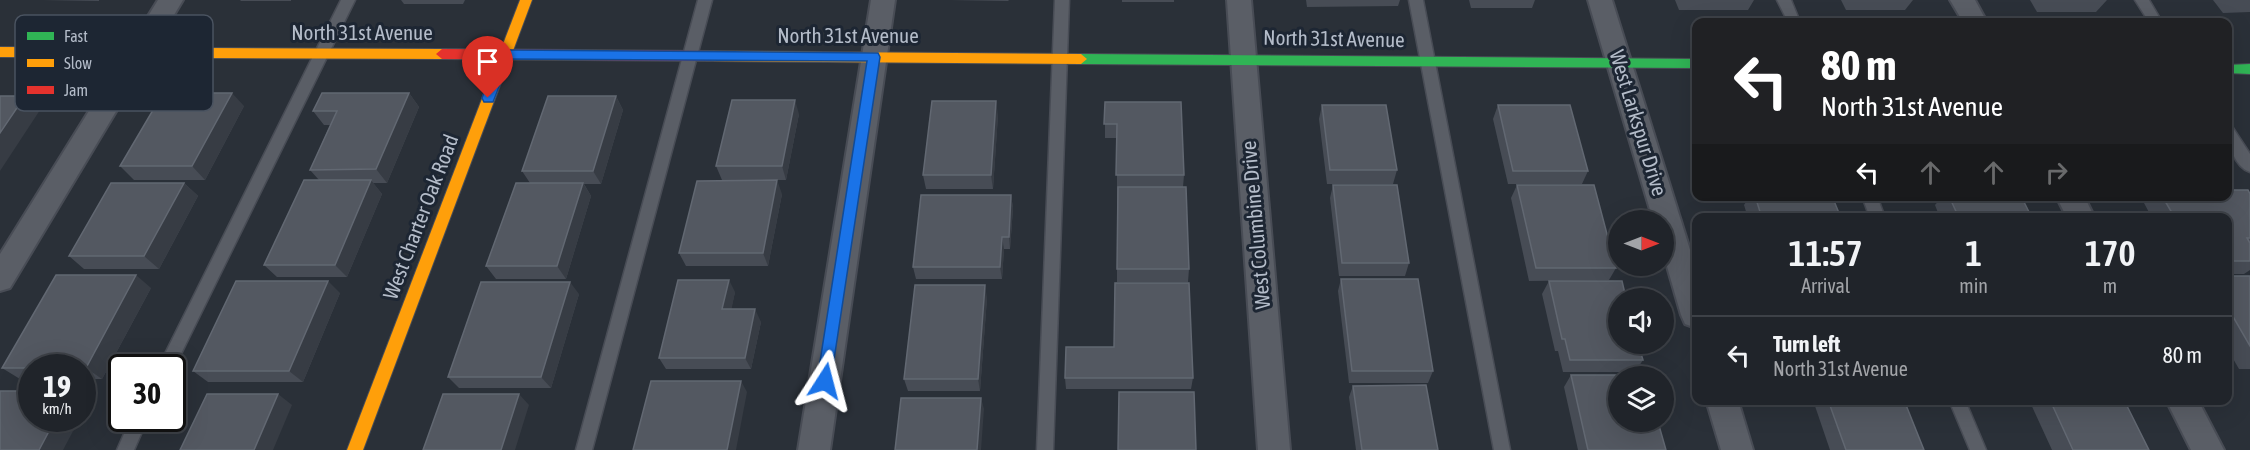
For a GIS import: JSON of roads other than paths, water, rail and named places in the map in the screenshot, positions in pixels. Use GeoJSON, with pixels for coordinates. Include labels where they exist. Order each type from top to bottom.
{"type":"FeatureCollection","features":[{"type":"Feature","properties":{"kind":"street"},"geometry":{"type":"LineString","coordinates":[[162,15],[171,0]]}},
{"type":"Feature","properties":{"kind":"street","name":"West Charter Oak Road"},"geometry":{"type":"LineString","coordinates":[[355,450],[526,0]]}},
{"type":"Feature","properties":{"kind":"street"},"geometry":{"type":"LineString","coordinates":[[814,450],[883,0]]}},
{"type":"Feature","properties":{"kind":"street","name":"West Columbine Drive"},"geometry":{"type":"LineString","coordinates":[[1239,0],[1274,450]]}},
{"type":"Feature","properties":{"kind":"street","name":"West Larkspur Drive"},"geometry":{"type":"LineString","coordinates":[[1600,0],[1692,302]]}},
{"type":"Feature","properties":{"kind":"street"},"geometry":{"type":"LineString","coordinates":[[1962,0],[1973,18]]}},
{"type":"Feature","properties":{"kind":"street","name":"North 31st Avenue"},"geometry":{"type":"LineString","coordinates":[[0,52],[15,52]]}},
{"type":"Feature","properties":{"kind":"street","name":"North 31st Avenue"},"geometry":{"type":"LineString","coordinates":[[213,52],[1692,64]]}},
{"type":"Feature","properties":{"kind":"street"},"geometry":{"type":"LineString","coordinates":[[2232,69],[2250,69]]}},
{"type":"Feature","properties":{"kind":"street"},"geometry":{"type":"LineString","coordinates":[[0,279],[102,111]]}},
{"type":"Feature","properties":{"kind":"street"},"geometry":{"type":"LineString","coordinates":[[1724,405],[1737,450]]}},
{"type":"Feature","properties":{"kind":"street"},"geometry":{"type":"LineString","coordinates":[[2184,405],[2208,450]]}},
{"type":"Feature","properties":{"kind":"lane"},"geometry":{"type":"LineString","coordinates":[[173,354],[348,0]]}},
{"type":"Feature","properties":{"kind":"lane"},"geometry":{"type":"LineString","coordinates":[[584,450],[705,0]]}},
{"type":"Feature","properties":{"kind":"lane"},"geometry":{"type":"LineString","coordinates":[[1045,450],[1062,0]]}},
{"type":"Feature","properties":{"kind":"lane"},"geometry":{"type":"LineString","coordinates":[[1416,0],[1502,450]]}},
{"type":"Feature","properties":{"kind":"lane"},"geometry":{"type":"LineString","coordinates":[[1784,0],[1792,18]]}},
{"type":"Feature","properties":{"kind":"lane"},"geometry":{"type":"LineString","coordinates":[[2142,0],[2153,18]]}},
{"type":"Feature","properties":{"kind":"lane"},"geometry":{"type":"LineString","coordinates":[[2232,138],[2250,166]]}},
{"type":"Feature","properties":{"kind":"lane"},"geometry":{"type":"LineString","coordinates":[[1959,405],[1978,450]]}},
{"type":"Feature","properties":{"kind":"lane"},"geometry":{"type":"LineString","coordinates":[[125,450],[133,432]]}}]}
